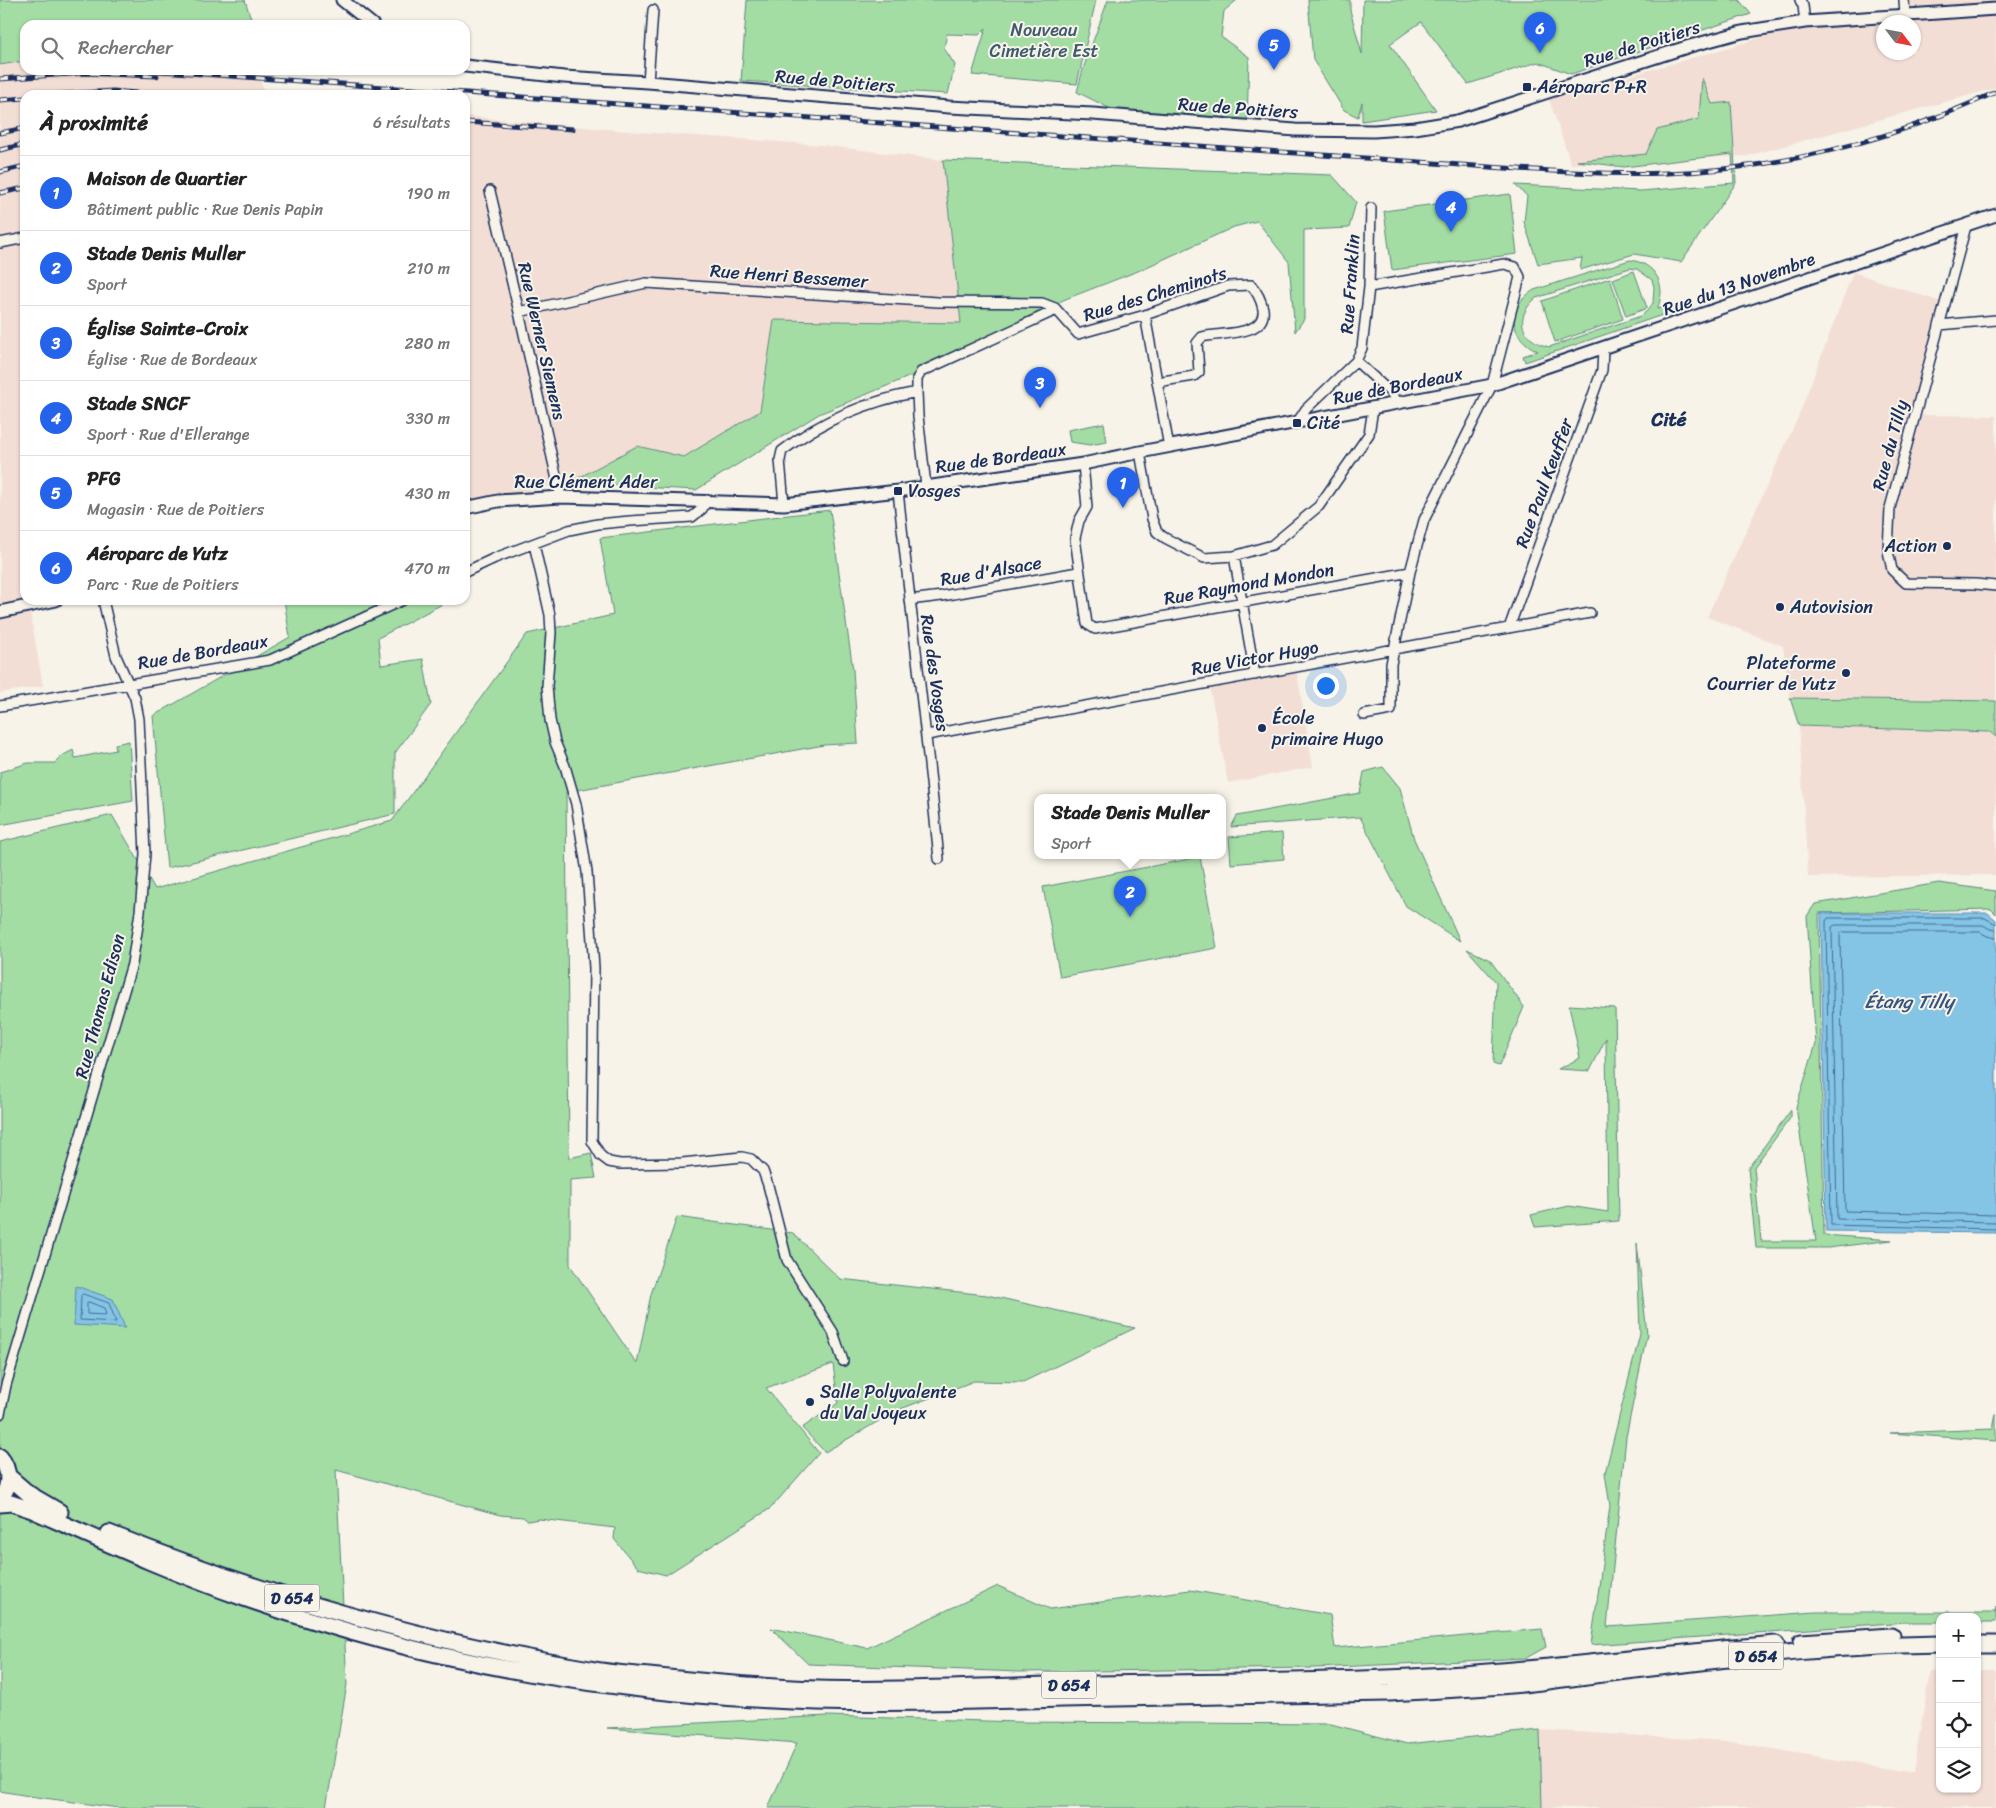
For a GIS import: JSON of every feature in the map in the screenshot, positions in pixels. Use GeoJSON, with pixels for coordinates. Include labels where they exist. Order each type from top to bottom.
{"type":"FeatureCollection","features":[{"type":"Feature","properties":{"kind":"highway"},"geometry":{"type":"LineString","coordinates":[[0,1457],[6,1467],[8,1476],[7,1486],[0,1499]]}},
{"type":"Feature","properties":{"kind":"highway","name":"D 654"},"geometry":{"type":"LineString","coordinates":[[8,1476],[29,1494],[65,1514],[145,1548],[307,1603],[384,1625],[496,1652],[594,1670],[695,1681],[840,1689],[1387,1678],[1467,1674],[1833,1639],[1936,1634]]}},
{"type":"Feature","properties":{"kind":"highway","name":"D 654"},"geometry":{"type":"LineString","coordinates":[[0,1504],[12,1503],[32,1510],[183,1575],[242,1598],[337,1628],[398,1644],[502,1668],[614,1686],[753,1699],[820,1702],[917,1702],[1462,1690],[1546,1682],[1791,1652],[1936,1644]]}},
{"type":"Feature","properties":{"kind":"highway"},"geometry":{"type":"LineString","coordinates":[[1981,1634],[1996,1634]]}},
{"type":"Feature","properties":{"kind":"highway"},"geometry":{"type":"LineString","coordinates":[[1981,1644],[1996,1644]]}},
{"type":"Feature","properties":{"kind":"street"},"geometry":{"type":"LineString","coordinates":[[342,0],[367,20]]}},
{"type":"Feature","properties":{"kind":"street"},"geometry":{"type":"LineString","coordinates":[[1800,0],[1803,6],[1805,22]]}},
{"type":"Feature","properties":{"kind":"street"},"geometry":{"type":"LineString","coordinates":[[1904,0],[1905,15]]}},
{"type":"Feature","properties":{"kind":"street","name":"Rue de Poitiers"},"geometry":{"type":"LineString","coordinates":[[1905,15],[1994,6]]}},
{"type":"Feature","properties":{"kind":"street"},"geometry":{"type":"LineString","coordinates":[[648,82],[653,10]]}},
{"type":"Feature","properties":{"kind":"street","name":"Rue de Poitiers"},"geometry":{"type":"LineString","coordinates":[[470,67],[564,78],[648,82],[948,107],[1093,114],[1295,130],[1374,131],[1415,128],[1458,121],[1690,46],[1742,32],[1805,22],[1876,17]]}},
{"type":"Feature","properties":{"kind":"street","name":"Rue Werner Siemens"},"geometry":{"type":"LineString","coordinates":[[490,191],[561,497]]}},
{"type":"Feature","properties":{"kind":"street","name":"Rue Franklin"},"geometry":{"type":"LineString","coordinates":[[1356,361],[1362,348],[1369,287],[1371,208]]}},
{"type":"Feature","properties":{"kind":"street","name":"Rue du 13 Novembre"},"geometry":{"type":"LineString","coordinates":[[1492,385],[1996,215]]}},
{"type":"Feature","properties":{"kind":"street","name":"Rue du Tilly"},"geometry":{"type":"LineString","coordinates":[[1966,226],[1890,508],[1888,551],[1892,570],[1906,583],[1996,586]]}},
{"type":"Feature","properties":{"kind":"street"},"geometry":{"type":"LineString","coordinates":[[0,243],[20,239]]}},
{"type":"Feature","properties":{"kind":"street"},"geometry":{"type":"LineString","coordinates":[[1364,715],[1392,710],[1392,664],[1394,649],[1410,572],[1424,520],[1492,385],[1520,277],[1515,267],[1504,264],[1369,287]]}},
{"type":"Feature","properties":{"kind":"street","name":"Rue Henri Bessemer"},"geometry":{"type":"LineString","coordinates":[[519,312],[646,283],[938,302],[1042,303],[1048,304],[1058,312]]}},
{"type":"Feature","properties":{"kind":"street","name":"Rue des Cheminots"},"geometry":{"type":"LineString","coordinates":[[917,392],[917,379],[921,372],[1054,311],[1064,316],[1078,334],[1145,315],[1228,286],[1251,285],[1258,293],[1262,304],[1264,316],[1261,323],[1250,330],[1202,337],[1197,343],[1199,372],[1194,376],[1157,382]]}},
{"type":"Feature","properties":{"kind":"street"},"geometry":{"type":"LineString","coordinates":[[1145,315],[1169,447]]}},
{"type":"Feature","properties":{"kind":"street"},"geometry":{"type":"LineString","coordinates":[[1939,325],[1996,320]]}},
{"type":"Feature","properties":{"kind":"street","name":"Rue Paul Keuffer"},"geometry":{"type":"LineString","coordinates":[[1509,628],[1602,370],[1603,349]]}},
{"type":"Feature","properties":{"kind":"street"},"geometry":{"type":"LineString","coordinates":[[1297,423],[1306,409],[1356,361],[1390,392],[1399,404]]}},
{"type":"Feature","properties":{"kind":"street","name":"Rue de Bordeaux"},"geometry":{"type":"LineString","coordinates":[[707,500],[784,504],[898,491],[1083,464],[1492,385]]}},
{"type":"Feature","properties":{"kind":"street"},"geometry":{"type":"LineString","coordinates":[[784,504],[780,460],[782,451],[822,424],[863,408],[917,392],[926,486]]}},
{"type":"Feature","properties":{"kind":"street"},"geometry":{"type":"LineString","coordinates":[[1140,452],[1152,518],[1157,532],[1164,538],[1204,558],[1234,556],[1272,545],[1319,506],[1369,434],[1373,408]]}},
{"type":"Feature","properties":{"kind":"street"},"geometry":{"type":"LineString","coordinates":[[1078,572],[1075,538],[1079,522],[1087,508],[1083,464]]}},
{"type":"Feature","properties":{"kind":"street","name":"Rue des Vosges"},"geometry":{"type":"LineString","coordinates":[[898,491],[909,600],[927,735],[939,859]]}},
{"type":"Feature","properties":{"kind":"street","name":"Rue Clément Ader"},"geometry":{"type":"LineString","coordinates":[[470,507],[498,501],[561,497],[707,500]]}},
{"type":"Feature","properties":{"kind":"street"},"geometry":{"type":"LineString","coordinates":[[470,570],[495,558],[569,530],[598,524],[657,518],[692,517],[702,509],[707,500]]}},
{"type":"Feature","properties":{"kind":"street"},"geometry":{"type":"LineString","coordinates":[[534,544],[550,615],[551,633],[548,686],[550,720],[555,742],[565,766],[576,804],[587,872],[594,968],[592,1141],[601,1156],[609,1162],[620,1164],[682,1163],[742,1157],[756,1162],[763,1171],[768,1185],[787,1260],[833,1332],[843,1360]]}},
{"type":"Feature","properties":{"kind":"street"},"geometry":{"type":"LineString","coordinates":[[1234,556],[1255,675]]}},
{"type":"Feature","properties":{"kind":"street","name":"Rue Raymond Mondon"},"geometry":{"type":"LineString","coordinates":[[1078,572],[1087,624],[1095,629],[1410,572]]}},
{"type":"Feature","properties":{"kind":"street","name":"Rue d'Alsace"},"geometry":{"type":"LineString","coordinates":[[909,600],[1078,572]]}},
{"type":"Feature","properties":{"kind":"street"},"geometry":{"type":"LineString","coordinates":[[0,612],[33,605]]}},
{"type":"Feature","properties":{"kind":"street","name":"Rue Thomas Edison"},"geometry":{"type":"LineString","coordinates":[[6,1385],[133,956],[140,912],[145,846],[139,718],[135,698],[116,656],[104,605]]}},
{"type":"Feature","properties":{"kind":"street","name":"Rue de Bordeaux"},"geometry":{"type":"LineString","coordinates":[[0,706],[270,660],[392,605]]}},
{"type":"Feature","properties":{"kind":"street","name":"Rue Victor Hugo"},"geometry":{"type":"LineString","coordinates":[[927,735],[1590,613]]}},
{"type":"Feature","properties":{"kind":"street"},"geometry":{"type":"LineString","coordinates":[[0,1397],[6,1385]]}},
{"type":"Feature","properties":{"kind":"street"},"geometry":{"type":"LineString","coordinates":[[0,1414],[6,1385]]}},
{"type":"Feature","properties":{"kind":"shaded area"},"geometry":{"type":"Polygon","coordinates":[[[1904,0],[1996,0],[1996,88],[1747,156],[1571,164],[1549,99],[1771,35],[1876,17],[1876,60],[1921,60],[1921,15],[1887,15],[1904,12],[1904,0]]]}},
{"type":"Feature","properties":{"kind":"shaded area"},"geometry":{"type":"Polygon","coordinates":[[[20,62],[20,75],[258,75],[264,90],[20,90],[20,605],[29,605],[43,686],[0,693],[0,66],[20,62]]]}},
{"type":"Feature","properties":{"kind":"shaded area"},"geometry":{"type":"Polygon","coordinates":[[[470,116],[627,131],[820,145],[943,160],[962,323],[774,320],[760,411],[684,457],[637,446],[568,483],[470,502],[470,116]]]}},
{"type":"Feature","properties":{"kind":"shaded area"},"geometry":{"type":"Polygon","coordinates":[[[1853,272],[1944,303],[1913,415],[1996,416],[1996,701],[1790,698],[1783,646],[1707,617],[1799,415],[1853,272]]]}},
{"type":"Feature","properties":{"kind":"shaded area","name":"École primaire Hugo"},"geometry":{"type":"Polygon","coordinates":[[[1297,673],[1313,767],[1228,783],[1210,689],[1297,673]]]}},
{"type":"Feature","properties":{"kind":"shaded area"},"geometry":{"type":"Polygon","coordinates":[[[1799,726],[1990,732],[1996,737],[1996,875],[1808,877],[1799,726]]]}},
{"type":"Feature","properties":{"kind":"shaded area"},"geometry":{"type":"Polygon","coordinates":[[[1981,1670],[1996,1670],[1996,1808],[1542,1808],[1540,1730],[1726,1741],[1913,1773],[1930,1672],[1936,1671],[1936,1793],[1981,1793],[1981,1670]]]}},
{"type":"Feature","properties":{"kind":"green space"},"geometry":{"type":"Polygon","coordinates":[[[0,0],[245,0],[251,20],[20,20],[20,62],[0,65],[0,0]]]}},
{"type":"Feature","properties":{"kind":"green space","name":"Nouveau Cimetière Est"},"geometry":{"type":"Polygon","coordinates":[[[747,0],[1096,0],[1077,84],[972,75],[986,28],[979,35],[947,34],[944,48],[955,65],[948,94],[741,81],[747,0]]]}},
{"type":"Feature","properties":{"kind":"green space"},"geometry":{"type":"Polygon","coordinates":[[[1108,0],[1237,0],[1224,11],[1221,37],[1249,57],[1247,124],[1123,115],[1077,92],[1083,69],[1108,0]]]}},
{"type":"Feature","properties":{"kind":"green space"},"geometry":{"type":"Polygon","coordinates":[[[1308,0],[1350,0],[1350,10],[1362,54],[1363,0],[1739,0],[1751,14],[1571,74],[1538,62],[1468,84],[1421,22],[1390,44],[1436,110],[1362,121],[1362,102],[1358,117],[1344,110],[1313,60],[1308,0]]]}},
{"type":"Feature","properties":{"kind":"green space"},"geometry":{"type":"Polygon","coordinates":[[[1702,78],[1712,104],[1731,102],[1736,183],[1681,262],[1634,254],[1580,270],[1582,258],[1538,264],[1524,222],[1527,196],[1515,185],[1641,191],[1734,183],[1732,154],[1624,167],[1577,161],[1646,154],[1657,130],[1699,119],[1702,78]]]}},
{"type":"Feature","properties":{"kind":"green space"},"geometry":{"type":"Polygon","coordinates":[[[943,160],[1332,175],[1356,202],[1349,228],[1304,230],[1304,319],[1295,332],[1289,262],[1257,221],[1234,227],[1138,271],[1063,300],[1048,310],[952,359],[819,414],[696,490],[569,483],[637,446],[684,457],[760,411],[774,320],[961,323],[943,160]]]}},
{"type":"Feature","properties":{"kind":"green space"},"geometry":{"type":"Polygon","coordinates":[[[1510,194],[1517,254],[1392,270],[1384,211],[1510,194]]]}},
{"type":"Feature","properties":{"kind":"green space"},"geometry":{"type":"Polygon","coordinates":[[[1630,260],[1646,266],[1657,277],[1661,292],[1657,309],[1672,304],[1674,311],[1525,362],[1523,356],[1538,351],[1528,345],[1516,330],[1514,322],[1515,313],[1525,297],[1534,290],[1630,260]],[[1630,268],[1536,298],[1524,313],[1523,327],[1532,339],[1539,344],[1549,347],[1641,316],[1653,303],[1654,287],[1652,280],[1637,269],[1630,268]]]}},
{"type":"Feature","properties":{"kind":"green space"},"geometry":{"type":"Polygon","coordinates":[[[1634,271],[1647,308],[1626,316],[1613,279],[1634,271]]]}},
{"type":"Feature","properties":{"kind":"green space"},"geometry":{"type":"Polygon","coordinates":[[[1610,278],[1623,319],[1555,342],[1542,301],[1610,278]]]}},
{"type":"Feature","properties":{"kind":"green space"},"geometry":{"type":"Polygon","coordinates":[[[1104,423],[1107,442],[1090,445],[1070,442],[1068,430],[1104,423]]]}},
{"type":"Feature","properties":{"kind":"green space"},"geometry":{"type":"Polygon","coordinates":[[[830,510],[853,670],[858,743],[824,745],[566,792],[569,1158],[591,1153],[596,1178],[570,1180],[570,1265],[637,1364],[651,1294],[677,1217],[793,1233],[840,1279],[987,1295],[1135,1328],[1023,1382],[974,1381],[898,1410],[825,1452],[802,1428],[838,1403],[833,1364],[766,1388],[819,1453],[771,1508],[666,1575],[638,1568],[614,1539],[615,1528],[539,1519],[528,1521],[523,1517],[500,1515],[336,1470],[347,1684],[326,1808],[119,1808],[0,1791],[0,842],[112,815],[155,889],[392,821],[527,634],[613,615],[600,538],[830,510]]]}},
{"type":"Feature","properties":{"kind":"green space"},"geometry":{"type":"Polygon","coordinates":[[[285,605],[441,605],[378,638],[381,665],[423,659],[431,704],[395,753],[395,814],[167,868],[153,716],[290,637],[285,605]]]}},
{"type":"Feature","properties":{"kind":"green space"},"geometry":{"type":"Polygon","coordinates":[[[1790,698],[1996,701],[1996,737],[1990,732],[1799,726],[1790,698]]]}},
{"type":"Feature","properties":{"kind":"green space"},"geometry":{"type":"Polygon","coordinates":[[[129,741],[133,801],[0,825],[0,772],[28,763],[55,763],[62,756],[73,750],[75,758],[116,750],[115,744],[129,741]]]}},
{"type":"Feature","properties":{"kind":"green space"},"geometry":{"type":"Polygon","coordinates":[[[1383,767],[1400,788],[1414,839],[1460,941],[1406,906],[1360,817],[1231,827],[1237,816],[1360,793],[1364,772],[1383,767]]]}},
{"type":"Feature","properties":{"kind":"green space"},"geometry":{"type":"Polygon","coordinates":[[[1282,833],[1284,859],[1231,864],[1229,837],[1282,833]]]}},
{"type":"Feature","properties":{"kind":"green space"},"geometry":{"type":"Polygon","coordinates":[[[1190,859],[1200,859],[1217,948],[1060,977],[1043,887],[1190,859]]]}},
{"type":"Feature","properties":{"kind":"green space"},"geometry":{"type":"Polygon","coordinates":[[[1939,883],[1996,891],[1996,914],[1991,909],[1819,913],[1824,1235],[1892,1240],[1828,1248],[1756,1248],[1748,1168],[1791,1110],[1791,1117],[1754,1167],[1761,1241],[1816,1241],[1796,1107],[1816,1044],[1807,916],[1815,904],[1939,883]]]}},
{"type":"Feature","properties":{"kind":"green space"},"geometry":{"type":"Polygon","coordinates":[[[1467,949],[1490,960],[1524,1007],[1499,1066],[1493,1064],[1496,982],[1467,949]]]}},
{"type":"Feature","properties":{"kind":"green space"},"geometry":{"type":"Polygon","coordinates":[[[1569,1005],[1615,1008],[1619,1221],[1535,1227],[1531,1215],[1569,1206],[1608,1212],[1606,1038],[1590,1071],[1558,1069],[1580,1058],[1569,1005]]]}},
{"type":"Feature","properties":{"kind":"green space"},"geometry":{"type":"Polygon","coordinates":[[[1637,1243],[1647,1334],[1626,1437],[1607,1627],[1816,1612],[1995,1612],[1996,1607],[1996,1622],[1981,1622],[1981,1613],[1936,1613],[1936,1622],[1906,1622],[1591,1645],[1610,1506],[1605,1473],[1640,1334],[1637,1243]]]}},
{"type":"Feature","properties":{"kind":"green space"},"geometry":{"type":"Polygon","coordinates":[[[1996,1414],[1996,1441],[1890,1433],[1993,1429],[1996,1414]]]}},
{"type":"Feature","properties":{"kind":"green space"},"geometry":{"type":"Polygon","coordinates":[[[998,1586],[1050,1609],[1190,1590],[1330,1615],[1335,1648],[1542,1629],[1546,1647],[1526,1658],[1315,1668],[1020,1672],[808,1664],[771,1628],[867,1648],[998,1586]]]}},
{"type":"Feature","properties":{"kind":"green space"},"geometry":{"type":"Polygon","coordinates":[[[827,1716],[1018,1722],[1331,1724],[1407,1744],[1540,1730],[1542,1808],[768,1808],[797,1743],[607,1728],[827,1716]]]}},
{"type":"Feature","properties":{"kind":"water","name":"Étang Tilly"},"geometry":{"type":"Polygon","coordinates":[[[1821,913],[1988,913],[1996,920],[1996,1233],[1826,1231],[1821,913]]]}},
{"type":"Feature","properties":{"kind":"water"},"geometry":{"type":"Polygon","coordinates":[[[76,1286],[113,1299],[125,1328],[74,1325],[76,1286]]]}},
{"type":"Feature","properties":{"kind":"railway"},"geometry":{"type":"LineString","coordinates":[[0,79],[55,75]]}},
{"type":"Feature","properties":{"kind":"railway"},"geometry":{"type":"LineString","coordinates":[[132,75],[157,76]]}},
{"type":"Feature","properties":{"kind":"railway"},"geometry":{"type":"LineString","coordinates":[[217,75],[424,90]]}},
{"type":"Feature","properties":{"kind":"railway"},"geometry":{"type":"LineString","coordinates":[[470,93],[1489,167],[1556,171],[1667,173],[1752,165],[1836,149],[1877,138],[1917,124],[1996,92]]}},
{"type":"Feature","properties":{"kind":"railway"},"geometry":{"type":"LineString","coordinates":[[0,100],[20,98]]}},
{"type":"Feature","properties":{"kind":"railway"},"geometry":{"type":"LineString","coordinates":[[470,122],[573,129]]}},
{"type":"Feature","properties":{"kind":"railway"},"geometry":{"type":"LineString","coordinates":[[0,133],[20,129]]}},
{"type":"Feature","properties":{"kind":"railway"},"geometry":{"type":"LineString","coordinates":[[0,150],[20,145]]}},
{"type":"Feature","properties":{"kind":"railway"},"geometry":{"type":"LineString","coordinates":[[0,172],[20,167]]}},
{"type":"Feature","properties":{"kind":"railway"},"geometry":{"type":"LineString","coordinates":[[0,193],[20,189]]}},
{"type":"Feature","properties":{"kind":"place","name":"Aéroparc de Yutz"},"geometry":{"type":"Point","coordinates":[1540,53]}},
{"type":"Feature","properties":{"kind":"place","name":"PFG"},"geometry":{"type":"Point","coordinates":[1274,70]}},
{"type":"Feature","properties":{"kind":"place","name":"Aéroparc P+R"},"geometry":{"type":"Point","coordinates":[1527,87]}},
{"type":"Feature","properties":{"kind":"place","name":"Stade SNCF"},"geometry":{"type":"Point","coordinates":[1451,232]}},
{"type":"Feature","properties":{"kind":"place","name":"Église Sainte-Croix"},"geometry":{"type":"Point","coordinates":[1040,408]}},
{"type":"Feature","properties":{"kind":"place","name":"Cité"},"geometry":{"type":"Point","coordinates":[1297,423]}},
{"type":"Feature","properties":{"kind":"place","name":"Vosges"},"geometry":{"type":"Point","coordinates":[898,491]}},
{"type":"Feature","properties":{"kind":"place","name":"Maison de Quartier"},"geometry":{"type":"Point","coordinates":[1123,508]}},
{"type":"Feature","properties":{"kind":"place","name":"Action"},"geometry":{"type":"Point","coordinates":[1947,546]}},
{"type":"Feature","properties":{"kind":"place","name":"Autovision"},"geometry":{"type":"Point","coordinates":[1780,607]}},
{"type":"Feature","properties":{"kind":"place","name":"Plateforme Courrier de Yutz"},"geometry":{"type":"Point","coordinates":[1846,673]}},
{"type":"Feature","properties":{"kind":"place","name":"École primaire Hugo"},"geometry":{"type":"Point","coordinates":[1262,728]}},
{"type":"Feature","properties":{"kind":"place","name":"Stade Denis Muller"},"geometry":{"type":"Point","coordinates":[1130,917]}},
{"type":"Feature","properties":{"kind":"place","name":"Salle Polyvalente du Val Joyeux"},"geometry":{"type":"Point","coordinates":[810,1402]}},
{"type":"Feature","properties":{"kind":"district","name":"Cité"},"geometry":{"type":"Point","coordinates":[1669,419]}}]}
